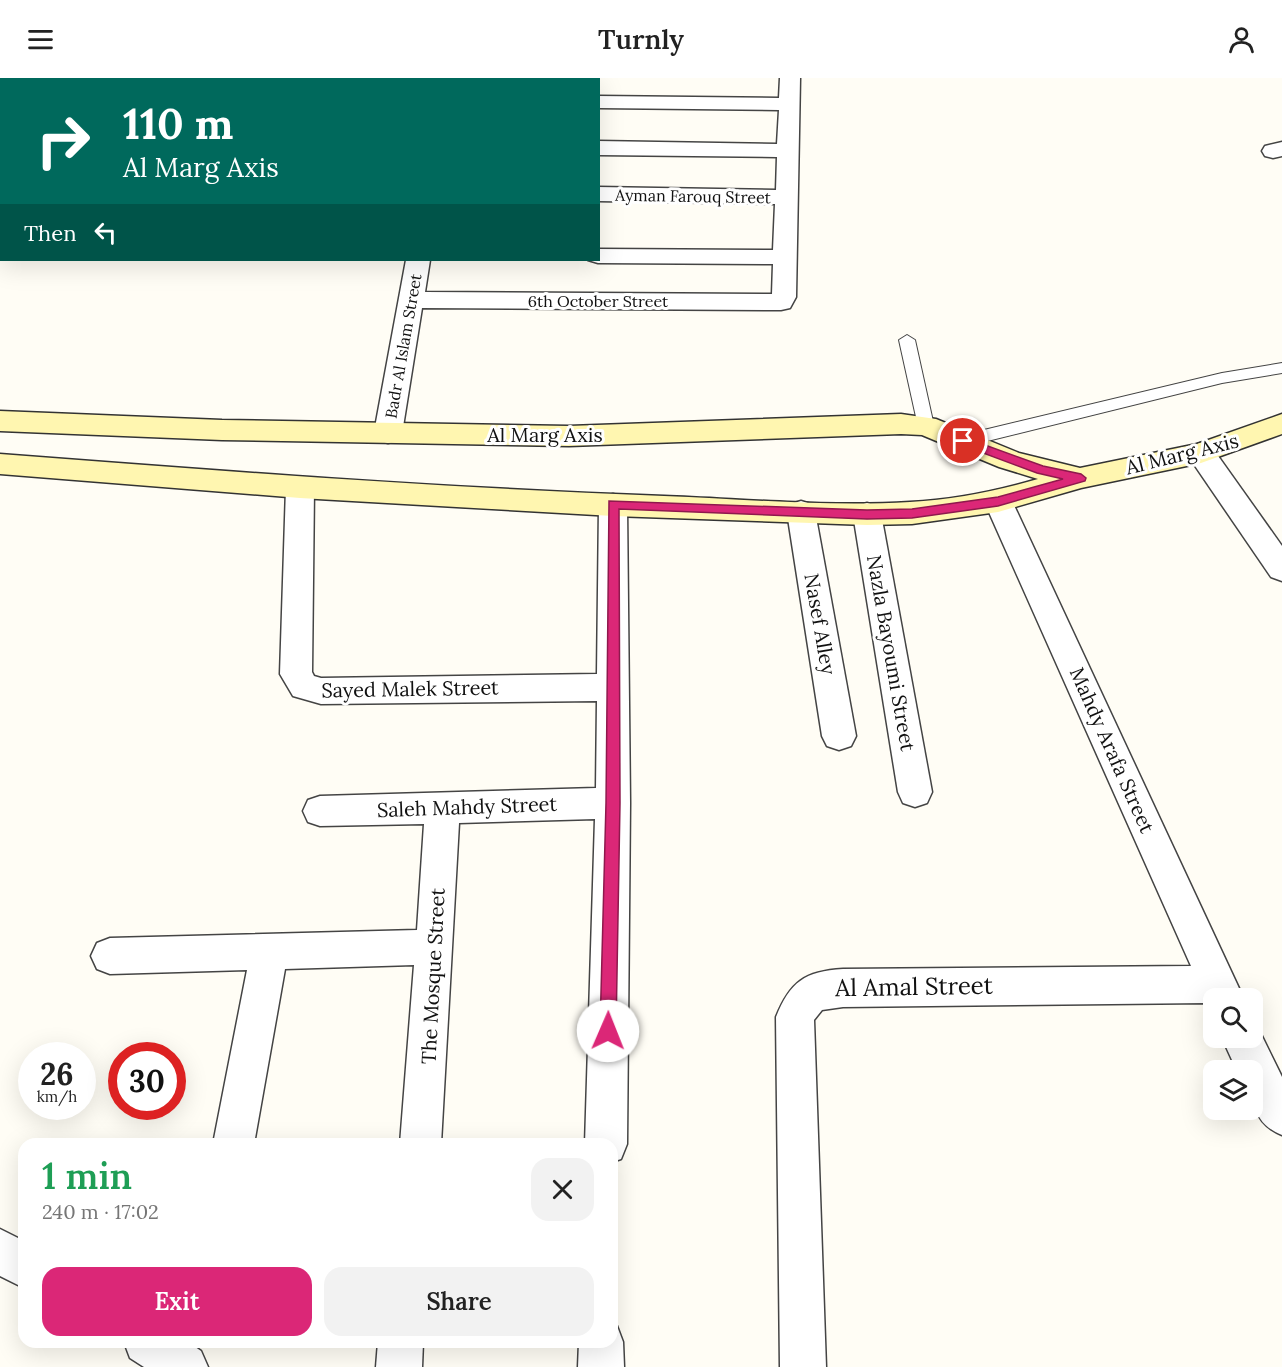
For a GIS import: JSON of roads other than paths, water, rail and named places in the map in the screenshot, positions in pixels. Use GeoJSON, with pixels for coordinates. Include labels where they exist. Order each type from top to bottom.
{"type":"FeatureCollection","features":[{"type":"Feature","properties":{"kind":"main road","name":"Al Marg Axis"},"geometry":{"type":"LineString","coordinates":[[0,421],[222,430],[569,436],[901,424],[926,426],[1041,470],[1081,478]]}},
{"type":"Feature","properties":{"kind":"main road","name":"Al Marg Axis"},"geometry":{"type":"LineString","coordinates":[[0,464],[300,488],[613,505],[867,514],[912,513],[998,501],[1081,478],[1201,453],[1282,424]]}},
{"type":"Feature","properties":{"kind":"street"},"geometry":{"type":"LineString","coordinates":[[600,256],[785,257],[790,78]]}},
{"type":"Feature","properties":{"kind":"street"},"geometry":{"type":"LineString","coordinates":[[600,102],[789,104]]}},
{"type":"Feature","properties":{"kind":"street"},"geometry":{"type":"LineString","coordinates":[[600,148],[788,151]]}},
{"type":"Feature","properties":{"kind":"street","name":"Ayman Farouq Street"},"geometry":{"type":"LineString","coordinates":[[600,194],[787,197]]}},
{"type":"Feature","properties":{"kind":"street","name":"6th October Street"},"geometry":{"type":"LineString","coordinates":[[412,300],[775,303],[783,299],[785,257]]}},
{"type":"Feature","properties":{"kind":"street","name":"Badr Al Islam Street"},"geometry":{"type":"LineString","coordinates":[[388,433],[418,261]]}},
{"type":"Feature","properties":{"kind":"street"},"geometry":{"type":"LineString","coordinates":[[1201,453],[1282,569]]}},
{"type":"Feature","properties":{"kind":"street","name":"Sayed Malek Street"},"geometry":{"type":"LineString","coordinates":[[300,488],[296,675],[304,687],[321,691],[612,687]]}},
{"type":"Feature","properties":{"kind":"street","name":"Mahdy Arafa Street"},"geometry":{"type":"LineString","coordinates":[[998,501],[1219,988]]}},
{"type":"Feature","properties":{"kind":"street"},"geometry":{"type":"LineString","coordinates":[[606,1138],[613,803],[613,505]]}},
{"type":"Feature","properties":{"kind":"street","name":"Nasef Alley"},"geometry":{"type":"LineString","coordinates":[[801,512],[839,736]]}},
{"type":"Feature","properties":{"kind":"street","name":"Nazla Bayoumi Street"},"geometry":{"type":"LineString","coordinates":[[867,514],[915,792]]}},
{"type":"Feature","properties":{"kind":"street","name":"Saleh Mahdy Street"},"geometry":{"type":"LineString","coordinates":[[320,811],[613,803]]}},
{"type":"Feature","properties":{"kind":"street","name":"The Mosque Street"},"geometry":{"type":"LineString","coordinates":[[422,1138],[443,807]]}},
{"type":"Feature","properties":{"kind":"street"},"geometry":{"type":"LineString","coordinates":[[110,956],[435,947]]}},
{"type":"Feature","properties":{"kind":"street"},"geometry":{"type":"LineString","coordinates":[[235,1138],[269,952]]}},
{"type":"Feature","properties":{"kind":"street","name":"Al Amal Street"},"geometry":{"type":"LineString","coordinates":[[803,1367],[795,1017],[804,999],[822,988],[843,987],[1203,992]]}},
{"type":"Feature","properties":{"kind":"street"},"geometry":{"type":"LineString","coordinates":[[1258,1050],[1282,1115]]}},
{"type":"Feature","properties":{"kind":"street"},"geometry":{"type":"LineString","coordinates":[[0,1251],[18,1262]]}},
{"type":"Feature","properties":{"kind":"street"},"geometry":{"type":"LineString","coordinates":[[155,1348],[185,1367]]}},
{"type":"Feature","properties":{"kind":"street"},"geometry":{"type":"LineString","coordinates":[[192,1367],[196,1348]]}},
{"type":"Feature","properties":{"kind":"street"},"geometry":{"type":"LineString","coordinates":[[399,1367],[401,1348]]}},
{"type":"Feature","properties":{"kind":"street"},"geometry":{"type":"LineString","coordinates":[[601,1348],[601,1367]]}},
{"type":"Feature","properties":{"kind":"lane"},"geometry":{"type":"LineString","coordinates":[[907,340],[926,426]]}},
{"type":"Feature","properties":{"kind":"lane"},"geometry":{"type":"LineString","coordinates":[[963,441],[1222,378],[1282,368]]}}]}
